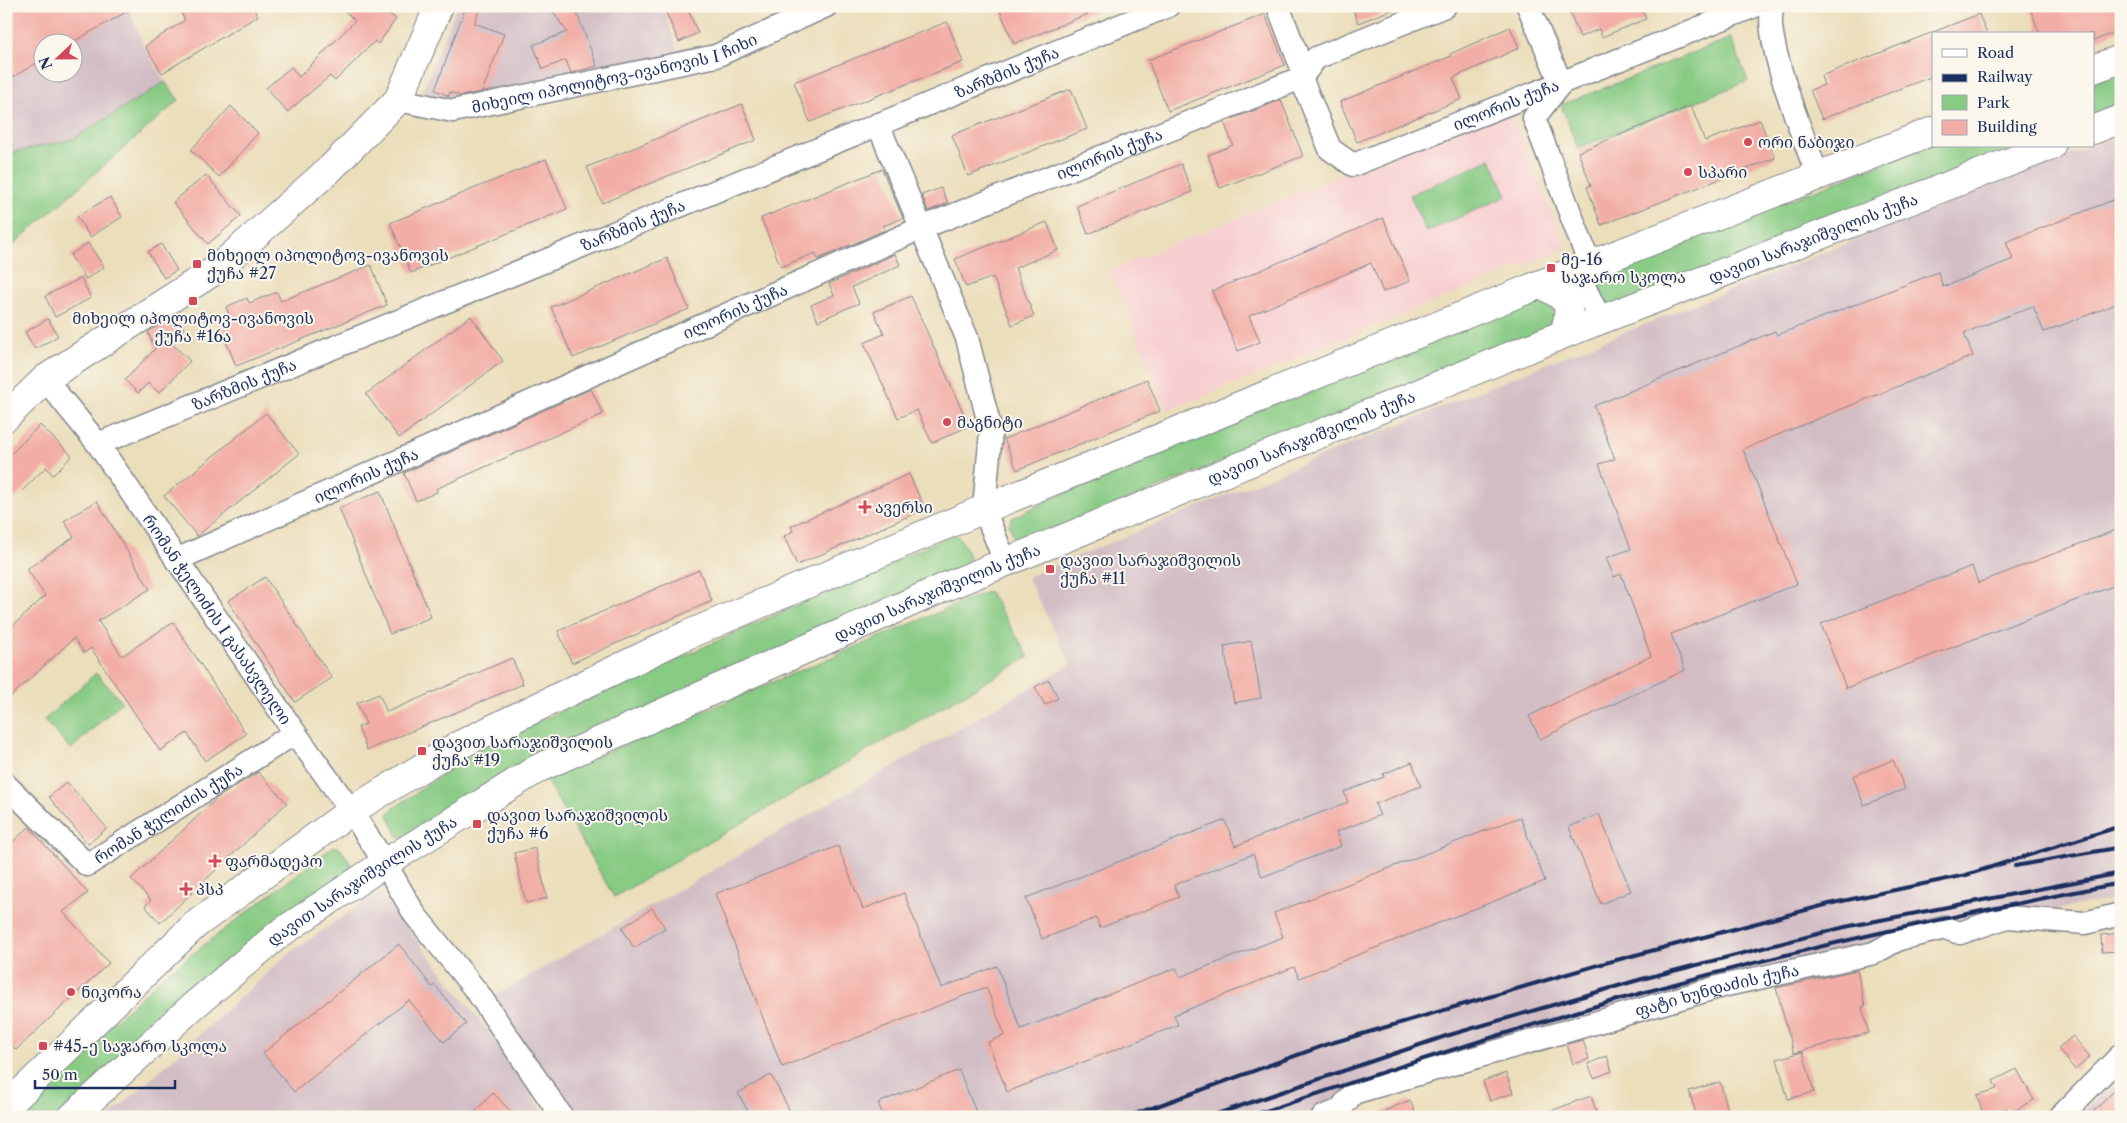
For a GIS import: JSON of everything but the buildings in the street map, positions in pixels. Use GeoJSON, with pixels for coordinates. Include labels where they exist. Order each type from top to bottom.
{"type":"FeatureCollection","features":[{"type":"Feature","properties":{"kind":"main road"},"geometry":{"type":"LineString","coordinates":[[6,417],[45,379],[217,269],[330,170],[398,100],[439,6]]}},
{"type":"Feature","properties":{"kind":"main road"},"geometry":{"type":"LineString","coordinates":[[2094,69],[2121,59]]}},
{"type":"Feature","properties":{"kind":"main road"},"geometry":{"type":"LineString","coordinates":[[2094,130],[2121,119]]}},
{"type":"Feature","properties":{"kind":"main road"},"geometry":{"type":"LineString","coordinates":[[6,1107],[195,925],[351,812],[459,745],[686,635],[984,509],[1541,284],[1932,131]]}},
{"type":"Feature","properties":{"kind":"main road","name":"დავით სარაჯიშვილის ქუჩა"},"geometry":{"type":"LineString","coordinates":[[72,1117],[192,1007],[279,934],[385,863],[539,768],[936,591],[1006,564],[1564,334],[2046,148]]}},
{"type":"Feature","properties":{"kind":"main road"},"geometry":{"type":"LineString","coordinates":[[1541,284],[1563,296],[1566,302],[1570,312],[1564,334]]}},
{"type":"Feature","properties":{"kind":"street","name":"მიხეილ იპოლიტოვ-ივანოვის I ჩიხი"},"geometry":{"type":"LineString","coordinates":[[398,100],[453,111],[716,56],[826,6]]}},
{"type":"Feature","properties":{"kind":"street","name":"ზარზმის ქუჩა"},"geometry":{"type":"LineString","coordinates":[[98,444],[1168,6]]}},
{"type":"Feature","properties":{"kind":"street"},"geometry":{"type":"LineString","coordinates":[[1278,6],[1302,76]]}},
{"type":"Feature","properties":{"kind":"street","name":"ილორის ქუჩა"},"geometry":{"type":"LineString","coordinates":[[176,560],[921,228],[1302,76],[1316,58],[1445,6]]}},
{"type":"Feature","properties":{"kind":"street"},"geometry":{"type":"LineString","coordinates":[[1528,6],[1561,83],[1534,118],[1590,266],[1582,282],[1596,313],[1612,316]]}},
{"type":"Feature","properties":{"kind":"street","name":"ილორის ქუჩა"},"geometry":{"type":"LineString","coordinates":[[1302,76],[1330,149],[1353,165],[1755,6]]}},
{"type":"Feature","properties":{"kind":"street"},"geometry":{"type":"LineString","coordinates":[[1773,6],[1769,15],[1772,47],[1818,177]]}},
{"type":"Feature","properties":{"kind":"street"},"geometry":{"type":"LineString","coordinates":[[878,124],[968,338],[991,431],[984,509],[1006,564]]}},
{"type":"Feature","properties":{"kind":"street","name":"რომან ჭელიძის I გასასვლელი"},"geometry":{"type":"LineString","coordinates":[[45,379],[98,444],[351,812],[385,863],[415,914],[478,993],[562,1117]]}},
{"type":"Feature","properties":{"kind":"street","name":"რომან ჭელიძის ქუჩა"},"geometry":{"type":"LineString","coordinates":[[6,785],[87,865],[295,733]]}},
{"type":"Feature","properties":{"kind":"street","name":"ფატი ხუნდაძის ქუჩა"},"geometry":{"type":"LineString","coordinates":[[1323,1117],[1340,1110],[1353,1093],[1722,986],[1874,953],[1899,939],[1945,928],[1960,933],[2007,917],[2085,923],[2121,914]]}},
{"type":"Feature","properties":{"kind":"street"},"geometry":{"type":"LineString","coordinates":[[2060,1117],[2121,1054]]}},
{"type":"Feature","properties":{"kind":"shaded area"},"geometry":{"type":"Polygon","coordinates":[[[6,6],[128,6],[143,45],[165,82],[73,139],[6,154],[6,6]]]}},
{"type":"Feature","properties":{"kind":"shaded area"},"geometry":{"type":"Polygon","coordinates":[[[457,6],[663,6],[680,58],[471,105],[420,98],[457,6]]]}},
{"type":"Feature","properties":{"kind":"shaded area"},"geometry":{"type":"Polygon","coordinates":[[[1509,107],[1566,248],[1167,411],[1110,270],[1509,107]]]}},
{"type":"Feature","properties":{"kind":"shaded area"},"geometry":{"type":"Polygon","coordinates":[[[2121,134],[2121,898],[2006,919],[1340,1101],[1302,1117],[575,1117],[491,998],[1071,664],[1027,577],[1573,353],[2086,148],[2094,148],[2094,145],[2121,134]]]}},
{"type":"Feature","properties":{"kind":"shaded area"},"geometry":{"type":"Polygon","coordinates":[[[379,891],[512,1062],[547,1117],[109,1117],[286,956],[379,891]]]}},
{"type":"Feature","properties":{"kind":"shaded area"},"geometry":{"type":"Polygon","coordinates":[[[2121,1074],[2121,1117],[2078,1117],[2121,1074]]]}},
{"type":"Feature","properties":{"kind":"green space"},"geometry":{"type":"Polygon","coordinates":[[[1731,38],[1748,81],[1578,148],[1561,105],[1731,38]]]}},
{"type":"Feature","properties":{"kind":"green space"},"geometry":{"type":"Polygon","coordinates":[[[2121,71],[2121,107],[2094,118],[2094,82],[2121,71]]]}},
{"type":"Feature","properties":{"kind":"green space"},"geometry":{"type":"Polygon","coordinates":[[[165,82],[179,100],[6,251],[6,154],[73,139],[165,82]]]}},
{"type":"Feature","properties":{"kind":"green space"},"geometry":{"type":"Polygon","coordinates":[[[1932,144],[1932,148],[2017,148],[1607,310],[1591,278],[1932,144]]]}},
{"type":"Feature","properties":{"kind":"green space"},"geometry":{"type":"Polygon","coordinates":[[[1491,159],[1507,196],[1426,232],[1410,195],[1491,159]]]}},
{"type":"Feature","properties":{"kind":"green space"},"geometry":{"type":"Polygon","coordinates":[[[1545,293],[1554,312],[1548,329],[1017,545],[1009,525],[1012,518],[1111,470],[1545,293]]]}},
{"type":"Feature","properties":{"kind":"green space"},"geometry":{"type":"Polygon","coordinates":[[[955,534],[962,541],[966,550],[969,559],[969,569],[408,837],[398,836],[388,815],[391,810],[484,746],[955,534]]]}},
{"type":"Feature","properties":{"kind":"green space"},"geometry":{"type":"Polygon","coordinates":[[[989,591],[1029,657],[614,897],[545,778],[989,591]]]}},
{"type":"Feature","properties":{"kind":"green space"},"geometry":{"type":"Polygon","coordinates":[[[96,673],[122,702],[71,749],[44,720],[96,673]]]}},
{"type":"Feature","properties":{"kind":"green space"},"geometry":{"type":"Polygon","coordinates":[[[334,846],[340,848],[352,866],[349,874],[191,994],[58,1117],[10,1117],[166,974],[334,846]]]}},
{"type":"Feature","properties":{"kind":"railway"},"geometry":{"type":"LineString","coordinates":[[1127,1117],[1328,1044],[1605,963],[1833,903],[1966,875],[2121,826]]}},
{"type":"Feature","properties":{"kind":"railway"},"geometry":{"type":"LineString","coordinates":[[2015,866],[2121,847]]}},
{"type":"Feature","properties":{"kind":"railway"},"geometry":{"type":"LineString","coordinates":[[1208,1117],[1446,1036],[1642,979],[1845,927],[2121,873]]}},
{"type":"Feature","properties":{"kind":"railway"},"geometry":{"type":"LineString","coordinates":[[1248,1117],[1493,1037],[1701,977],[1880,933],[2121,883]]}},
{"type":"Feature","properties":{"kind":"place","name":"ორი ნაბიჯი"},"geometry":{"type":"Point","coordinates":[1748,142]}},
{"type":"Feature","properties":{"kind":"place","name":"სპარი"},"geometry":{"type":"Point","coordinates":[1688,172]}},
{"type":"Feature","properties":{"kind":"place","name":"მიხეილ იპოლიტოვ-ივანოვის ქუჩა #27"},"geometry":{"type":"Point","coordinates":[197,264]}},
{"type":"Feature","properties":{"kind":"place","name":"მე-16 საჯარო სკოლა"},"geometry":{"type":"Point","coordinates":[1551,268]}},
{"type":"Feature","properties":{"kind":"place","name":"მიხეილ იპოლიტოვ-ივანოვის ქუჩა #16ა"},"geometry":{"type":"Point","coordinates":[193,301]}},
{"type":"Feature","properties":{"kind":"place","name":"მაგნიტი"},"geometry":{"type":"Point","coordinates":[947,422]}},
{"type":"Feature","properties":{"kind":"place","name":"ავერსი"},"geometry":{"type":"Point","coordinates":[865,507]}},
{"type":"Feature","properties":{"kind":"place","name":"დავით სარაჯიშვილის ქუჩა #11"},"geometry":{"type":"Point","coordinates":[1050,569]}},
{"type":"Feature","properties":{"kind":"place","name":"დავით სარაჯიშვილის ქუჩა #19"},"geometry":{"type":"Point","coordinates":[422,751]}},
{"type":"Feature","properties":{"kind":"place","name":"დავით სარაჯიშვილის ქუჩა #6"},"geometry":{"type":"Point","coordinates":[477,824]}},
{"type":"Feature","properties":{"kind":"place","name":"ფარმადეპო"},"geometry":{"type":"Point","coordinates":[215,861]}},
{"type":"Feature","properties":{"kind":"place","name":"პსპ"},"geometry":{"type":"Point","coordinates":[186,889]}},
{"type":"Feature","properties":{"kind":"place","name":"ნიკორა"},"geometry":{"type":"Point","coordinates":[71,992]}},
{"type":"Feature","properties":{"kind":"place","name":"#45-ე საჯარო სკოლა"},"geometry":{"type":"Point","coordinates":[43,1046]}}]}
